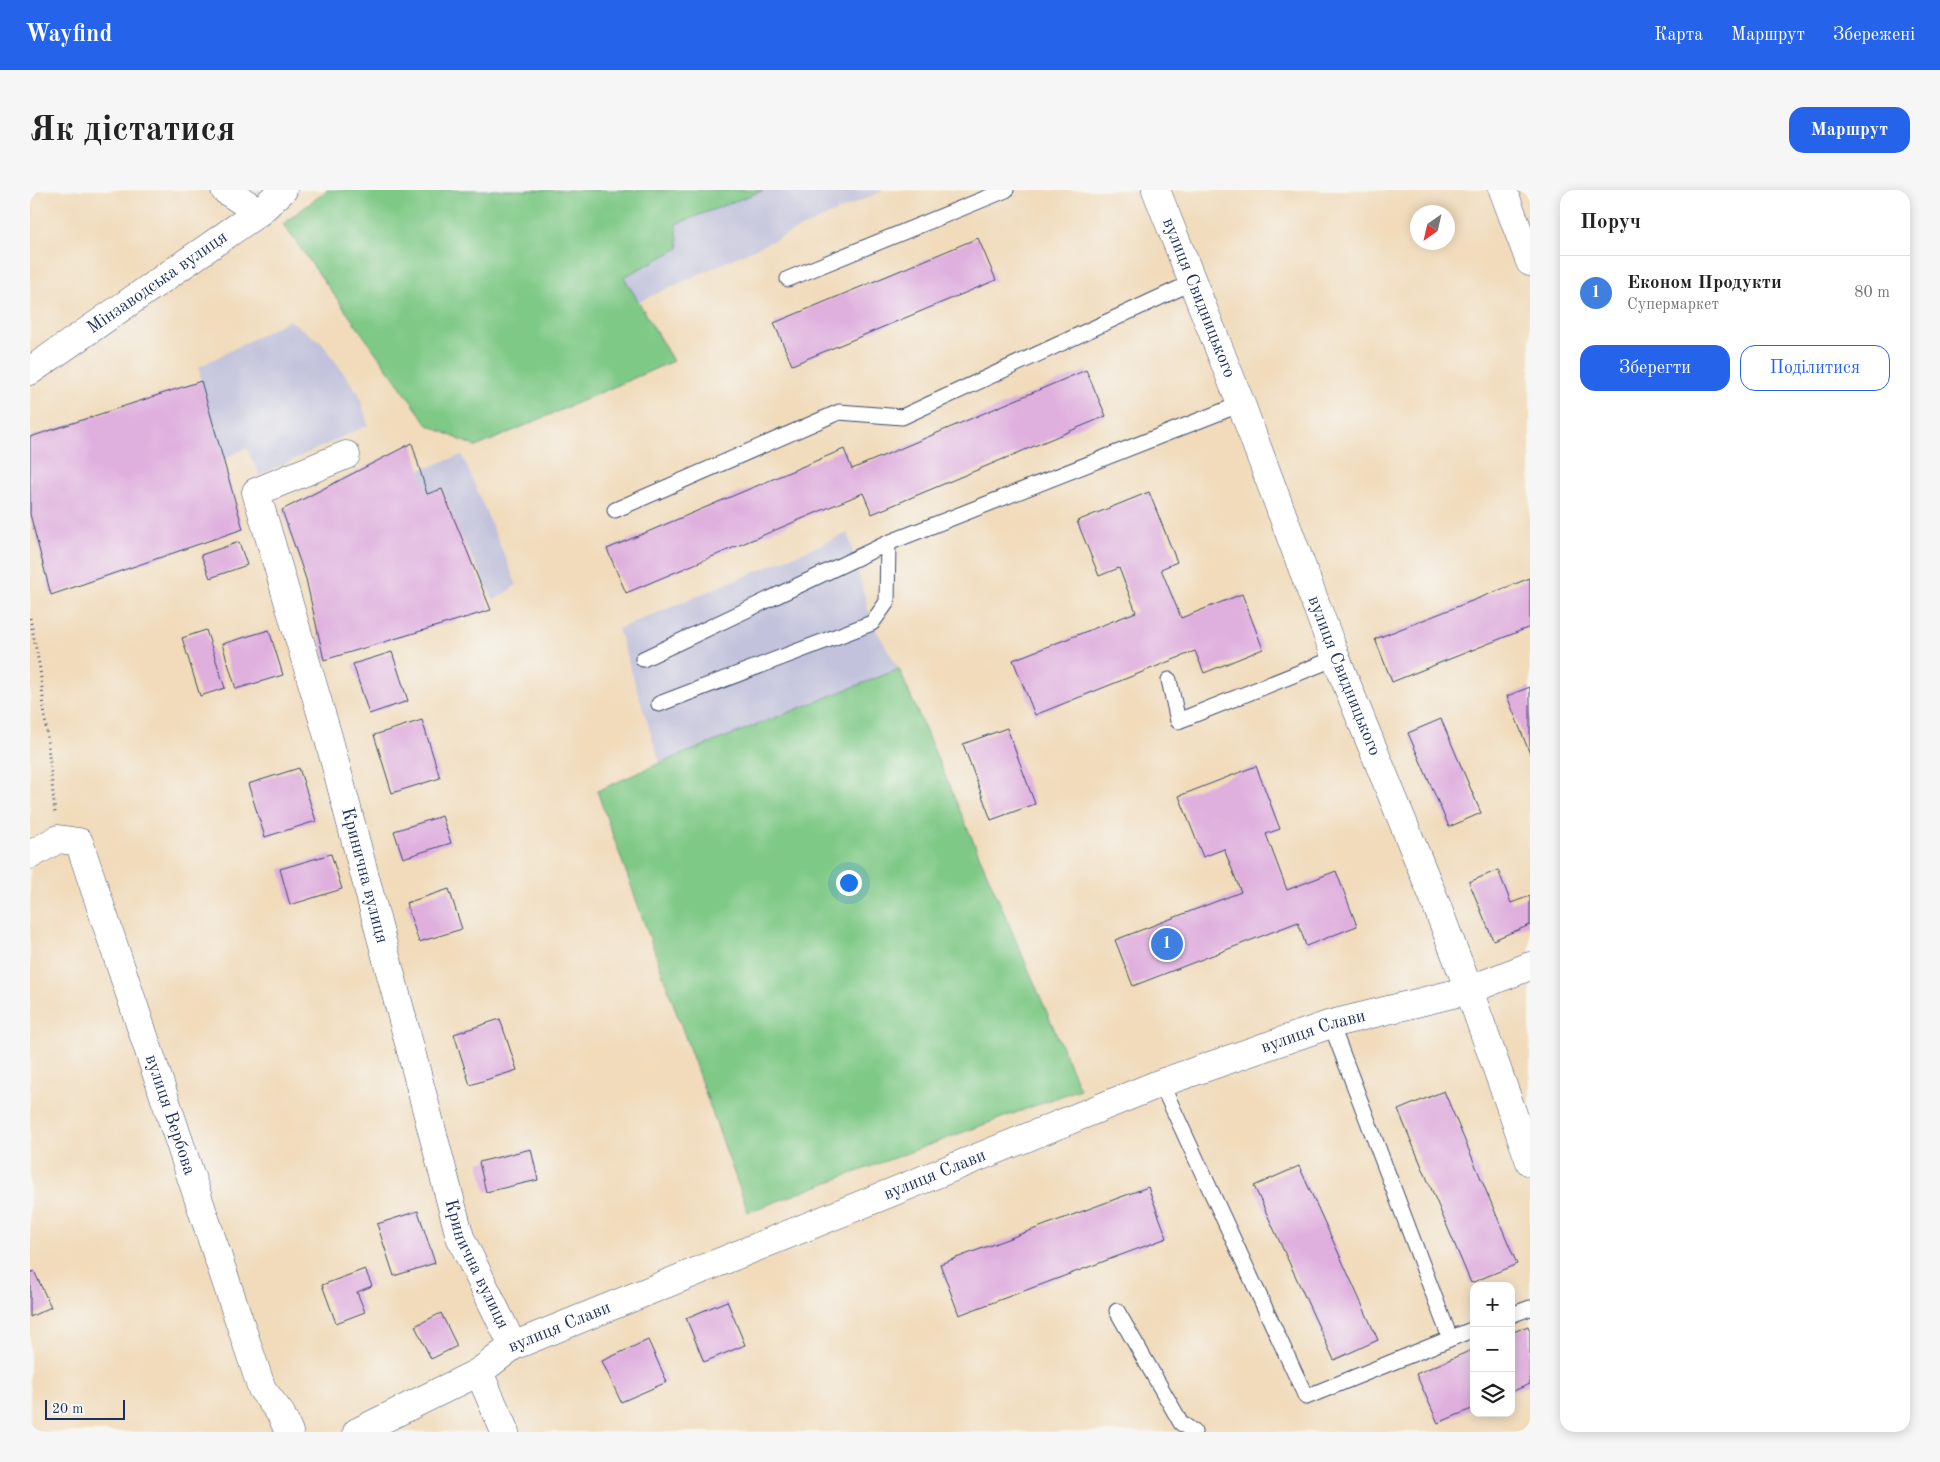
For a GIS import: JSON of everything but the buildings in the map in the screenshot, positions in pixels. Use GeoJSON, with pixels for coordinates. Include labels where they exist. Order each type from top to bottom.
{"type":"FeatureCollection","features":[{"type":"Feature","properties":{"kind":"street"},"geometry":{"type":"LineString","coordinates":[[225,190],[259,212]]}},
{"type":"Feature","properties":{"kind":"street","name":"Мінзаводська вулиця"},"geometry":{"type":"LineString","coordinates":[[30,371],[259,212],[283,190]]}},
{"type":"Feature","properties":{"kind":"street","name":"вулиця Свидницького"},"geometry":{"type":"LineString","coordinates":[[1156,190],[1241,404],[1336,658],[1433,896],[1469,990],[1530,1162]]}},
{"type":"Feature","properties":{"kind":"street"},"geometry":{"type":"LineString","coordinates":[[1503,190],[1530,262]]}},
{"type":"Feature","properties":{"kind":"street","name":"Кринична вулиця"},"geometry":{"type":"LineString","coordinates":[[346,455],[256,492],[329,740],[460,1237],[513,1346]]}},
{"type":"Feature","properties":{"kind":"street"},"geometry":{"type":"LineString","coordinates":[[30,854],[58,839]]}},
{"type":"Feature","properties":{"kind":"street","name":"вулиця Вербова"},"geometry":{"type":"LineString","coordinates":[[58,839],[79,842],[262,1389],[281,1414],[289,1432]]}},
{"type":"Feature","properties":{"kind":"street","name":"вулиця Слави"},"geometry":{"type":"LineString","coordinates":[[358,1432],[479,1372],[513,1346],[1161,1082],[1331,1024],[1469,990],[1530,966]]}},
{"type":"Feature","properties":{"kind":"street"},"geometry":{"type":"LineString","coordinates":[[479,1372],[505,1432]]}},
{"type":"Feature","properties":{"kind":"lane"},"geometry":{"type":"LineString","coordinates":[[788,279],[1006,190]]}},
{"type":"Feature","properties":{"kind":"lane"},"geometry":{"type":"LineString","coordinates":[[615,510],[839,412],[902,417],[1193,282]]}},
{"type":"Feature","properties":{"kind":"lane"},"geometry":{"type":"LineString","coordinates":[[643,659],[888,543],[1241,404]]}},
{"type":"Feature","properties":{"kind":"lane"},"geometry":{"type":"LineString","coordinates":[[659,704],[872,623],[887,602],[888,543]]}},
{"type":"Feature","properties":{"kind":"lane"},"geometry":{"type":"LineString","coordinates":[[1168,680],[1178,722],[1336,658]]}},
{"type":"Feature","properties":{"kind":"lane"},"geometry":{"type":"LineString","coordinates":[[1331,1024],[1450,1338]]}},
{"type":"Feature","properties":{"kind":"lane"},"geometry":{"type":"LineString","coordinates":[[1161,1082],[1306,1397],[1470,1330]]}},
{"type":"Feature","properties":{"kind":"lane"},"geometry":{"type":"LineString","coordinates":[[1515,1314],[1530,1308]]}},
{"type":"Feature","properties":{"kind":"lane"},"geometry":{"type":"LineString","coordinates":[[1117,1312],[1181,1422],[1194,1432]]}},
{"type":"Feature","properties":{"kind":"path"},"geometry":{"type":"LineString","coordinates":[[30,618],[40,669],[58,839]]}},
{"type":"Feature","properties":{"kind":"shaded area"},"geometry":{"type":"Polygon","coordinates":[[[764,190],[884,190],[638,302],[624,277],[679,248],[676,224],[764,190]]]}},
{"type":"Feature","properties":{"kind":"shaded area"},"geometry":{"type":"Polygon","coordinates":[[[289,320],[321,342],[359,394],[368,425],[260,475],[246,448],[223,460],[201,381],[199,367],[289,320]]]}},
{"type":"Feature","properties":{"kind":"shaded area"},"geometry":{"type":"Polygon","coordinates":[[[462,455],[517,585],[494,600],[461,536],[443,489],[427,494],[420,470],[462,455]]]}},
{"type":"Feature","properties":{"kind":"shaded area"},"geometry":{"type":"Polygon","coordinates":[[[848,533],[872,623],[899,669],[660,763],[618,629],[848,533]]]}},
{"type":"Feature","properties":{"kind":"green space"},"geometry":{"type":"Polygon","coordinates":[[[327,190],[764,190],[676,224],[679,248],[624,277],[673,361],[476,447],[428,425],[283,224],[327,190]]]}},
{"type":"Feature","properties":{"kind":"green space"},"geometry":{"type":"Polygon","coordinates":[[[899,669],[1080,1089],[748,1212],[597,791],[660,763],[899,669]]]}},
{"type":"Feature","properties":{"kind":"place","name":"Економ Продукти"},"geometry":{"type":"Point","coordinates":[1167,944]}}]}
